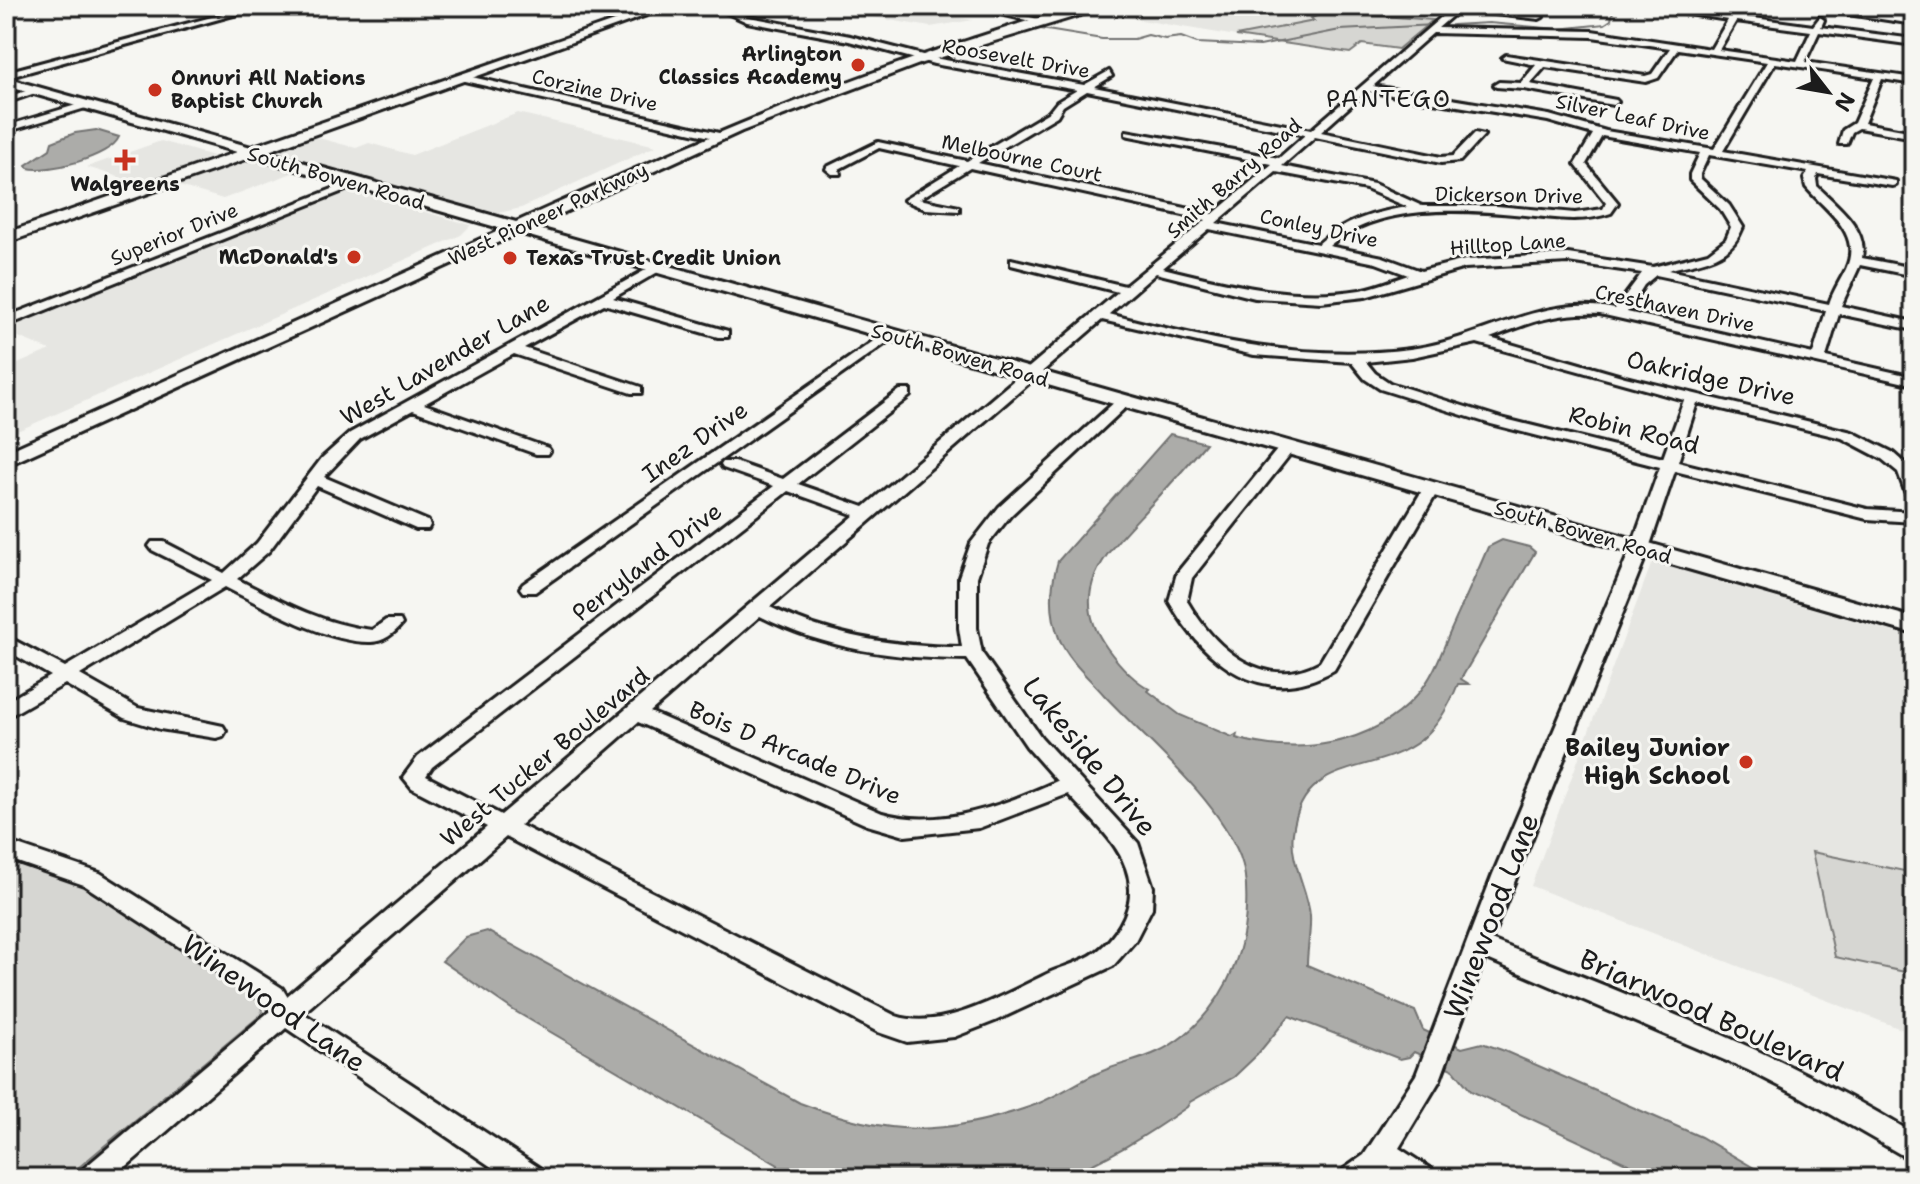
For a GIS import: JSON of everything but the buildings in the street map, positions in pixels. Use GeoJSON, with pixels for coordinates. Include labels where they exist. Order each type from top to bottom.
{"type":"FeatureCollection","features":[{"type":"Feature","properties":{"kind":"main road"},"geometry":{"type":"LineString","coordinates":[[6,238],[667,6]]}},
{"type":"Feature","properties":{"kind":"main road","name":"West Pioneer Parkway"},"geometry":{"type":"LineString","coordinates":[[6,445],[458,256],[537,208],[712,135],[916,57],[1080,6]]}},
{"type":"Feature","properties":{"kind":"main road","name":"West Pioneer Parkway"},"geometry":{"type":"LineString","coordinates":[[1038,20],[1105,6]]}},
{"type":"Feature","properties":{"kind":"main road","name":"South Bowen Road"},"geometry":{"type":"LineString","coordinates":[[6,82],[1914,626]]}},
{"type":"Feature","properties":{"kind":"main road","name":"West Pioneer Parkway"},"geometry":{"type":"LineString","coordinates":[[6,460],[297,323],[712,135]]}},
{"type":"Feature","properties":{"kind":"main road"},"geometry":{"type":"LineString","coordinates":[[479,219],[537,208]]}},
{"type":"Feature","properties":{"kind":"main road"},"geometry":{"type":"LineString","coordinates":[[458,256],[512,241],[547,238]]}},
{"type":"Feature","properties":{"kind":"street"},"geometry":{"type":"LineString","coordinates":[[6,75],[262,6]]}},
{"type":"Feature","properties":{"kind":"street","name":"Roosevelt Drive"},"geometry":{"type":"LineString","coordinates":[[716,6],[747,19],[916,57],[1451,161],[1479,135]]}},
{"type":"Feature","properties":{"kind":"street"},"geometry":{"type":"LineString","coordinates":[[971,6],[1038,20]]}},
{"type":"Feature","properties":{"kind":"street"},"geometry":{"type":"LineString","coordinates":[[1412,6],[1550,18]]}},
{"type":"Feature","properties":{"kind":"street"},"geometry":{"type":"LineString","coordinates":[[1580,6],[1590,6]]}},
{"type":"Feature","properties":{"kind":"street"},"geometry":{"type":"LineString","coordinates":[[1641,6],[1914,42]]}},
{"type":"Feature","properties":{"kind":"street"},"geometry":{"type":"LineString","coordinates":[[1713,52],[1741,6]]}},
{"type":"Feature","properties":{"kind":"street"},"geometry":{"type":"LineString","coordinates":[[1799,6],[1914,20]]}},
{"type":"Feature","properties":{"kind":"street","name":"Smith Barry Road"},"geometry":{"type":"LineString","coordinates":[[1031,375],[1379,78],[1456,8]]}},
{"type":"Feature","properties":{"kind":"street"},"geometry":{"type":"LineString","coordinates":[[1800,64],[1826,8]]}},
{"type":"Feature","properties":{"kind":"street"},"geometry":{"type":"LineString","coordinates":[[1432,30],[1582,33],[1914,81]]}},
{"type":"Feature","properties":{"kind":"street"},"geometry":{"type":"LineString","coordinates":[[1506,58],[1651,79],[1676,46]]}},
{"type":"Feature","properties":{"kind":"street"},"geometry":{"type":"LineString","coordinates":[[1619,314],[1647,275],[1716,254],[1734,237],[1737,227],[1730,214],[1696,180],[1695,174],[1773,60]]}},
{"type":"Feature","properties":{"kind":"street"},"geometry":{"type":"LineString","coordinates":[[1524,86],[1543,63]]}},
{"type":"Feature","properties":{"kind":"street"},"geometry":{"type":"LineString","coordinates":[[955,209],[925,206],[910,200],[1053,114],[1060,104],[1109,74]]}},
{"type":"Feature","properties":{"kind":"street"},"geometry":{"type":"LineString","coordinates":[[1858,125],[1879,76]]}},
{"type":"Feature","properties":{"kind":"street","name":"Corzine Drive"},"geometry":{"type":"LineString","coordinates":[[463,78],[712,135]]}},
{"type":"Feature","properties":{"kind":"street"},"geometry":{"type":"LineString","coordinates":[[1379,78],[1454,91]]}},
{"type":"Feature","properties":{"kind":"street"},"geometry":{"type":"LineString","coordinates":[[1499,85],[1524,86],[1613,102]]}},
{"type":"Feature","properties":{"kind":"street","name":"Silver Leaf Drive"},"geometry":{"type":"LineString","coordinates":[[1367,88],[1549,118],[1599,132],[1892,183]]}},
{"type":"Feature","properties":{"kind":"street"},"geometry":{"type":"LineString","coordinates":[[6,100],[36,91]]}},
{"type":"Feature","properties":{"kind":"street"},"geometry":{"type":"LineString","coordinates":[[6,129],[86,105]]}},
{"type":"Feature","properties":{"kind":"street"},"geometry":{"type":"LineString","coordinates":[[1843,142],[1848,130],[1858,125],[1914,135]]}},
{"type":"Feature","properties":{"kind":"street","name":"Dickerson Drive"},"geometry":{"type":"LineString","coordinates":[[1320,248],[1352,222],[1422,211],[1504,210],[1580,216],[1607,211],[1612,203],[1580,164],[1599,132]]}},
{"type":"Feature","properties":{"kind":"street"},"geometry":{"type":"LineString","coordinates":[[1130,133],[1373,188],[1409,201],[1422,211]]}},
{"type":"Feature","properties":{"kind":"street","name":"Melbourne Court"},"geometry":{"type":"LineString","coordinates":[[836,172],[831,169],[878,145],[1211,222]]}},
{"type":"Feature","properties":{"kind":"street"},"geometry":{"type":"LineString","coordinates":[[1814,171],[1810,179],[1812,187],[1838,213],[1855,238],[1855,260],[1833,309],[1818,360]]}},
{"type":"Feature","properties":{"kind":"street","name":"Superior Drive"},"geometry":{"type":"LineString","coordinates":[[6,322],[357,183]]}},
{"type":"Feature","properties":{"kind":"street","name":"Conley Drive"},"geometry":{"type":"LineString","coordinates":[[1211,222],[1390,263],[1420,275]]}},
{"type":"Feature","properties":{"kind":"street","name":"Hilltop Lane"},"geometry":{"type":"LineString","coordinates":[[1154,269],[1255,294],[1306,298],[1356,295],[1465,264],[1553,257],[1655,271],[1914,326]]}},
{"type":"Feature","properties":{"kind":"street"},"geometry":{"type":"LineString","coordinates":[[1855,260],[1914,272]]}},
{"type":"Feature","properties":{"kind":"street"},"geometry":{"type":"LineString","coordinates":[[1015,262],[1128,291]]}},
{"type":"Feature","properties":{"kind":"street","name":"West Lavender Lane"},"geometry":{"type":"LineString","coordinates":[[6,711],[227,579],[263,547],[328,461],[355,436],[657,269]]}},
{"type":"Feature","properties":{"kind":"street"},"geometry":{"type":"LineString","coordinates":[[601,299],[723,334]]}},
{"type":"Feature","properties":{"kind":"street","name":"Cresthaven Drive"},"geometry":{"type":"LineString","coordinates":[[1099,315],[1260,354],[1355,358],[1409,353],[1474,338],[1529,315],[1555,309],[1580,308],[1619,314],[1914,381]]}},
{"type":"Feature","properties":{"kind":"street","name":"Inez Drive"},"geometry":{"type":"LineString","coordinates":[[529,588],[888,335]]}},
{"type":"Feature","properties":{"kind":"street","name":"Oakridge Drive"},"geometry":{"type":"LineString","coordinates":[[1474,338],[1692,397],[1818,426],[1872,446],[1905,470],[1914,494]]}},
{"type":"Feature","properties":{"kind":"street"},"geometry":{"type":"LineString","coordinates":[[513,349],[636,390]]}},
{"type":"Feature","properties":{"kind":"street","name":"Robin Road"},"geometry":{"type":"LineString","coordinates":[[1355,358],[1370,376],[1406,394],[1496,421],[1867,514],[1914,517]]}},
{"type":"Feature","properties":{"kind":"street","name":"West Tucker Boulevard"},"geometry":{"type":"LineString","coordinates":[[93,1178],[1031,375]]}},
{"type":"Feature","properties":{"kind":"street","name":"Perryland Drive"},"geometry":{"type":"LineString","coordinates":[[418,770],[905,393]]}},
{"type":"Feature","properties":{"kind":"street","name":"Winewood Lane"},"geometry":{"type":"LineString","coordinates":[[1354,1178],[1374,1164],[1427,1080],[1480,946],[1504,874],[1640,548],[1692,397]]}},
{"type":"Feature","properties":{"kind":"street","name":"Lakeside Drive"},"geometry":{"type":"LineString","coordinates":[[418,770],[414,777],[420,783],[887,1024],[907,1031],[954,1026],[1104,959],[1127,934],[1140,908],[1142,887],[1138,868],[1130,849],[1034,742],[973,653],[968,628],[968,577],[980,543],[1005,511],[1123,402]]}},
{"type":"Feature","properties":{"kind":"street"},"geometry":{"type":"LineString","coordinates":[[411,404],[542,451]]}},
{"type":"Feature","properties":{"kind":"street"},"geometry":{"type":"LineString","coordinates":[[1287,448],[1183,577],[1178,601],[1196,631],[1236,668],[1263,676],[1304,679],[1327,666],[1431,489]]}},
{"type":"Feature","properties":{"kind":"street"},"geometry":{"type":"LineString","coordinates":[[729,465],[869,514]]}},
{"type":"Feature","properties":{"kind":"street"},"geometry":{"type":"LineString","coordinates":[[315,479],[422,525]]}},
{"type":"Feature","properties":{"kind":"street"},"geometry":{"type":"LineString","coordinates":[[158,546],[304,616],[351,632],[372,636],[393,624]]}},
{"type":"Feature","properties":{"kind":"street"},"geometry":{"type":"LineString","coordinates":[[759,609],[853,644],[918,654],[973,653]]}},
{"type":"Feature","properties":{"kind":"street"},"geometry":{"type":"LineString","coordinates":[[6,642],[131,713],[216,731]]}},
{"type":"Feature","properties":{"kind":"street","name":"Bois D Arcade Drive"},"geometry":{"type":"LineString","coordinates":[[637,714],[875,819],[905,828],[979,820],[1071,784]]}},
{"type":"Feature","properties":{"kind":"street","name":"Winewood Lane"},"geometry":{"type":"LineString","coordinates":[[6,849],[92,879],[273,995],[285,1014],[531,1178]]}},
{"type":"Feature","properties":{"kind":"street","name":"Briarwood Boulevard"},"geometry":{"type":"LineString","coordinates":[[1480,946],[1732,1051],[1810,1087],[1914,1149]]}},
{"type":"Feature","properties":{"kind":"street"},"geometry":{"type":"LineString","coordinates":[[1382,1152],[1421,1178]]}},
{"type":"Feature","properties":{"kind":"shaded area"},"geometry":{"type":"Polygon","coordinates":[[[809,6],[889,6],[973,20],[930,27],[809,6]]]}},
{"type":"Feature","properties":{"kind":"shaded area"},"geometry":{"type":"Polygon","coordinates":[[[1122,6],[1343,6],[1316,21],[1236,36],[1094,12],[1122,6]]]}},
{"type":"Feature","properties":{"kind":"shaded area"},"geometry":{"type":"Polygon","coordinates":[[[1343,6],[1371,15],[1433,20],[1398,49],[1362,44],[1350,53],[1236,36],[1314,21],[1311,18],[1343,6]]]}},
{"type":"Feature","properties":{"kind":"shaded area"},"geometry":{"type":"Polygon","coordinates":[[[518,113],[656,146],[521,208],[494,214],[279,154],[278,151],[315,137],[356,148],[369,143],[412,155],[518,113]]]}},
{"type":"Feature","properties":{"kind":"shaded area"},"geometry":{"type":"Polygon","coordinates":[[[96,130],[119,137],[104,151],[78,162],[37,169],[26,165],[50,149],[52,142],[75,133],[96,130]]]}},
{"type":"Feature","properties":{"kind":"shaded area"},"geometry":{"type":"Polygon","coordinates":[[[161,141],[213,156],[205,159],[208,161],[140,184],[87,167],[161,141]]]}},
{"type":"Feature","properties":{"kind":"shaded area"},"geometry":{"type":"Polygon","coordinates":[[[255,161],[295,172],[223,199],[176,185],[241,162],[255,161]]]}},
{"type":"Feature","properties":{"kind":"shaded area"},"geometry":{"type":"Polygon","coordinates":[[[348,190],[471,225],[461,235],[6,436],[6,369],[50,350],[6,332],[6,328],[348,190]]]}},
{"type":"Feature","properties":{"kind":"shaded area"},"geometry":{"type":"Polygon","coordinates":[[[1170,434],[1206,443],[1107,555],[1091,589],[1090,607],[1095,627],[1107,648],[1127,671],[1150,689],[1148,691],[1180,715],[1232,737],[1237,734],[1236,738],[1260,743],[1308,746],[1356,736],[1378,726],[1398,713],[1426,683],[1488,547],[1502,540],[1529,547],[1535,552],[1461,679],[1469,684],[1458,684],[1433,728],[1421,740],[1402,751],[1325,779],[1310,791],[1299,808],[1292,843],[1310,916],[1307,965],[1415,1011],[1423,1030],[1462,1048],[1482,1043],[1502,1050],[1701,1137],[1771,1178],[1658,1178],[1471,1091],[1454,1070],[1414,1052],[1400,1059],[1289,1016],[1234,1077],[1190,1102],[1126,1147],[1060,1178],[811,1178],[785,1169],[781,1174],[776,1171],[778,1165],[513,1010],[442,961],[466,937],[487,931],[800,1103],[887,1127],[941,1128],[997,1117],[1039,1103],[1105,1070],[1151,1055],[1185,1035],[1218,997],[1239,952],[1246,904],[1240,856],[1229,834],[1198,791],[1068,654],[1056,628],[1052,600],[1058,561],[1170,434]]]}},
{"type":"Feature","properties":{"kind":"shaded area","name":"Bailey Junior High School"},"geometry":{"type":"Polygon","coordinates":[[[1652,562],[1914,638],[1914,1034],[1531,886],[1652,562]]]}},
{"type":"Feature","properties":{"kind":"shaded area"},"geometry":{"type":"Polygon","coordinates":[[[1812,852],[1914,873],[1914,974],[1835,957],[1812,852]]]}},
{"type":"Feature","properties":{"kind":"shaded area"},"geometry":{"type":"Polygon","coordinates":[[[6,857],[74,880],[261,1002],[262,1014],[66,1178],[6,1178],[6,857]]]}},
{"type":"Feature","properties":{"kind":"waterway"},"geometry":{"type":"LineString","coordinates":[[1452,25],[1489,23],[1558,29],[1605,24],[1611,20],[1614,6]]}},
{"type":"Feature","properties":{"kind":"waterway"},"geometry":{"type":"LineString","coordinates":[[1041,29],[1102,39],[1134,39],[1148,35],[1165,39],[1181,37],[1197,43],[1260,46],[1340,30],[1435,25]]}},
{"type":"Feature","properties":{"kind":"place","name":"Arlington Classics Academy"},"geometry":{"type":"Point","coordinates":[858,65]}},
{"type":"Feature","properties":{"kind":"place","name":"Onnuri All Nations Baptist Church"},"geometry":{"type":"Point","coordinates":[155,90]}},
{"type":"Feature","properties":{"kind":"place","name":"Walgreens"},"geometry":{"type":"Point","coordinates":[125,160]}},
{"type":"Feature","properties":{"kind":"place","name":"McDonald's"},"geometry":{"type":"Point","coordinates":[354,257]}},
{"type":"Feature","properties":{"kind":"place","name":"Texas Trust Credit Union"},"geometry":{"type":"Point","coordinates":[510,258]}},
{"type":"Feature","properties":{"kind":"place","name":"Bailey Junior High School"},"geometry":{"type":"Point","coordinates":[1746,762]}},
{"type":"Feature","properties":{"kind":"district","name":"PANTEGO"},"geometry":{"type":"Point","coordinates":[1389,99]}}]}
